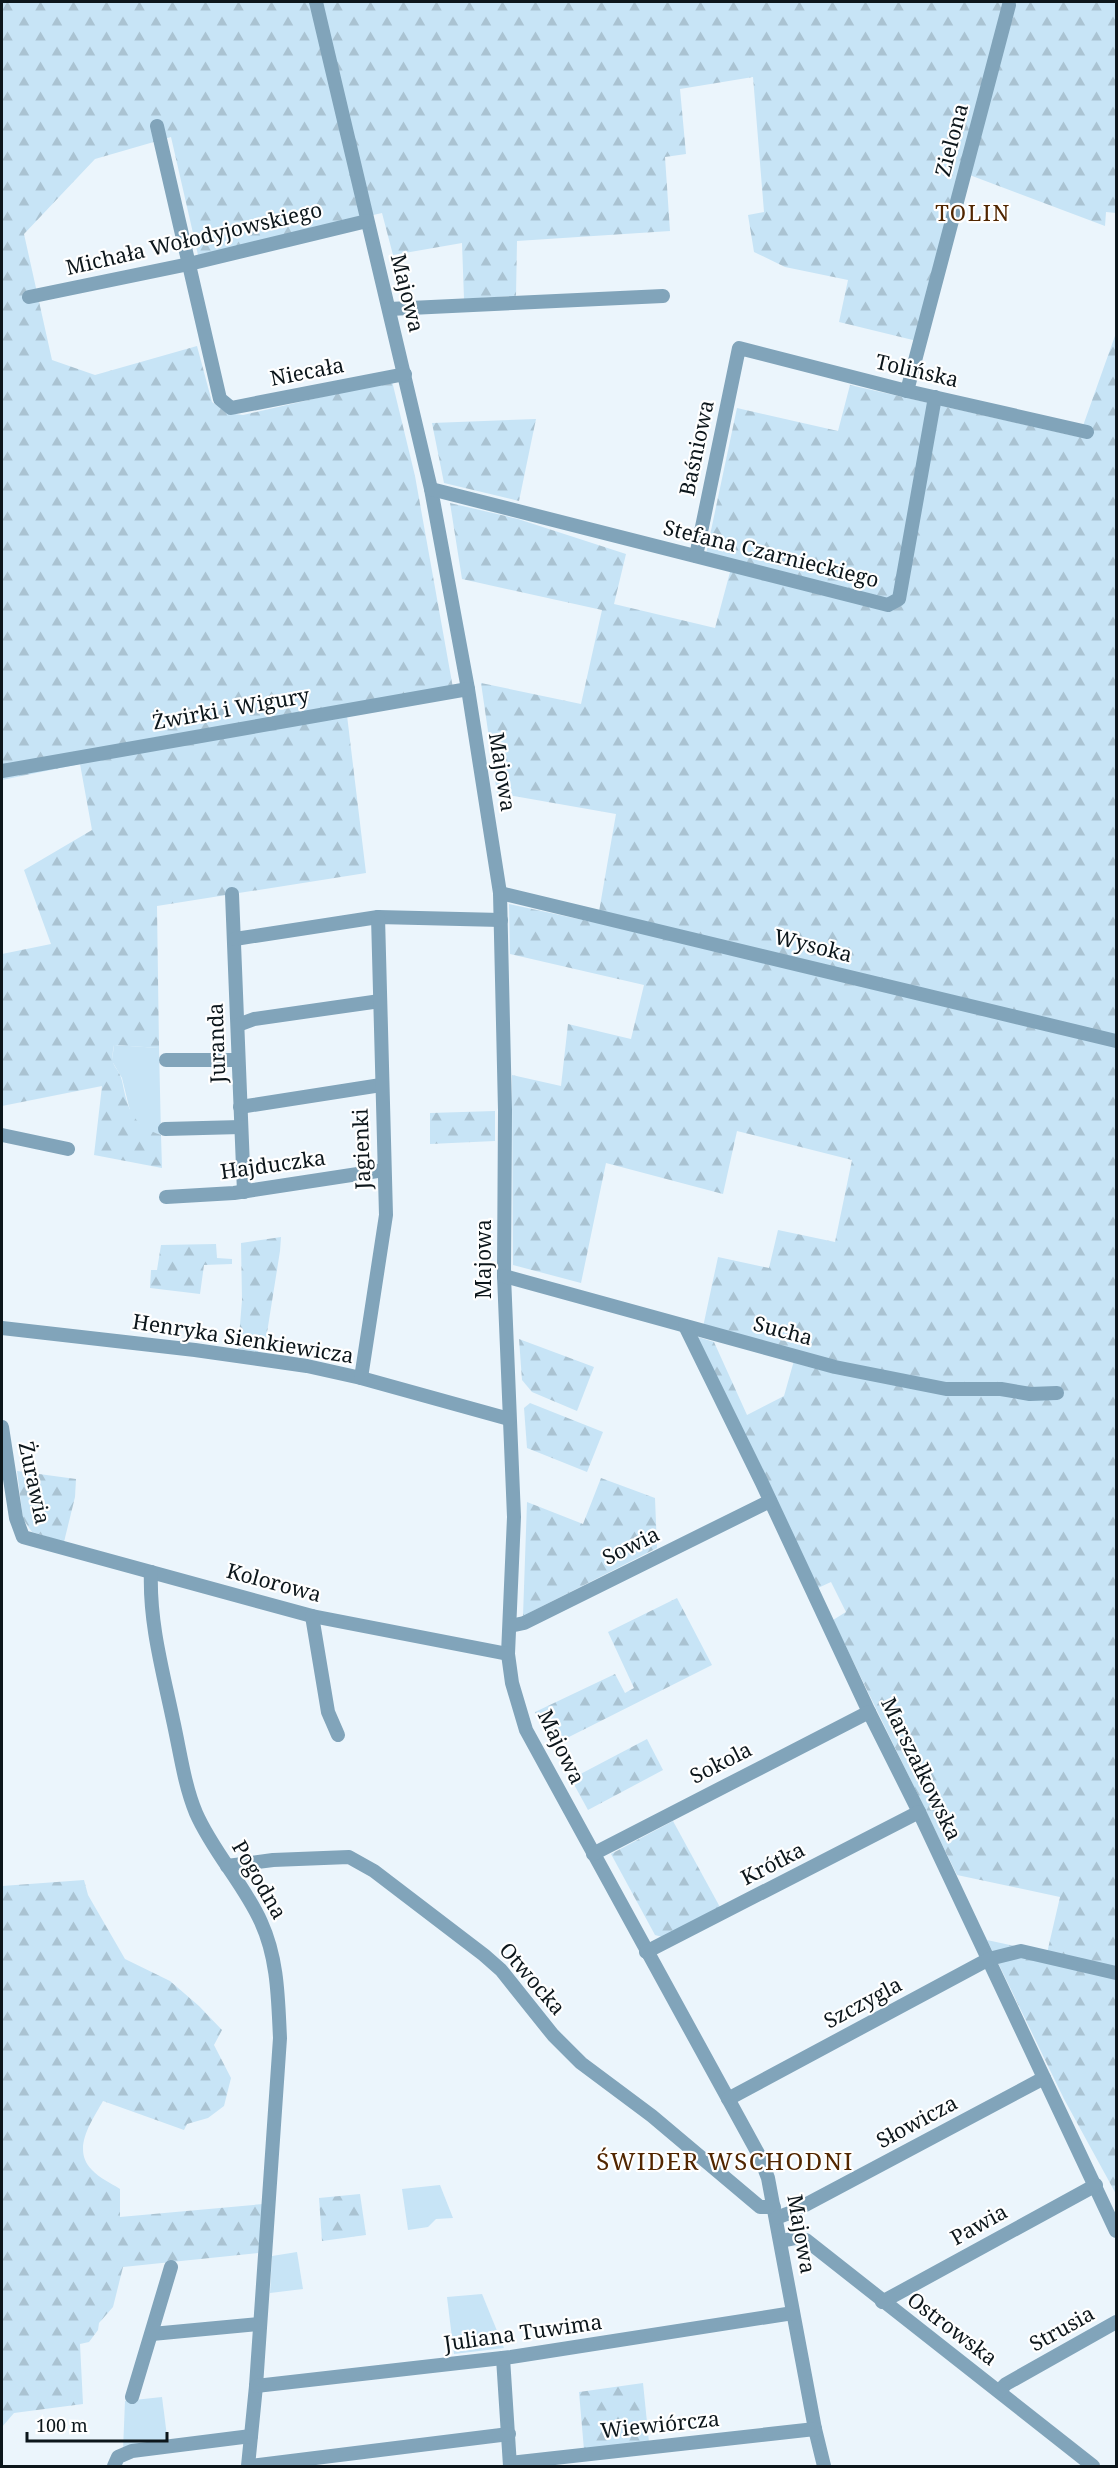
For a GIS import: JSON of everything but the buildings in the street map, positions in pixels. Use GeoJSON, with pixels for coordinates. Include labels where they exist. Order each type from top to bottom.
{"type":"FeatureCollection","features":[{"type":"Feature","properties":{"kind":"street","name":"Majowa"},"geometry":{"type":"LineString","coordinates":[[316,2],[431,489],[468,689],[500,893],[505,1110],[504,1276],[514,1517],[508,1654],[512,1683],[526,1730],[760,2157],[771,2186],[815,2429],[824,2466]]}},
{"type":"Feature","properties":{"kind":"street","name":"Zielona"},"geometry":{"type":"LineString","coordinates":[[907,391],[1009,5]]}},
{"type":"Feature","properties":{"kind":"street"},"geometry":{"type":"LineString","coordinates":[[157,126],[189,264]]}},
{"type":"Feature","properties":{"kind":"street","name":"Michała Wołodyjowskiego"},"geometry":{"type":"LineString","coordinates":[[29,297],[189,264],[367,221]]}},
{"type":"Feature","properties":{"kind":"street","name":"Niecała"},"geometry":{"type":"LineString","coordinates":[[189,264],[220,399],[231,408],[405,374]]}},
{"type":"Feature","properties":{"kind":"street"},"geometry":{"type":"LineString","coordinates":[[389,309],[663,296]]}},
{"type":"Feature","properties":{"kind":"street","name":"Tolińska"},"geometry":{"type":"LineString","coordinates":[[739,348],[907,391],[1087,432]]}},
{"type":"Feature","properties":{"kind":"street","name":"Baśniowa"},"geometry":{"type":"LineString","coordinates":[[696,556],[739,348]]}},
{"type":"Feature","properties":{"kind":"street","name":"Stefana Czarnieckiego"},"geometry":{"type":"LineString","coordinates":[[431,489],[888,605],[899,599],[935,397]]}},
{"type":"Feature","properties":{"kind":"street","name":"Żwirki i Wigury"},"geometry":{"type":"LineString","coordinates":[[2,771],[468,689]]}},
{"type":"Feature","properties":{"kind":"street","name":"Wysoka"},"geometry":{"type":"LineString","coordinates":[[500,893],[1116,1041]]}},
{"type":"Feature","properties":{"kind":"street","name":"Juranda"},"geometry":{"type":"LineString","coordinates":[[232,894],[244,1192]]}},
{"type":"Feature","properties":{"kind":"street"},"geometry":{"type":"LineString","coordinates":[[235,939],[378,916],[501,920]]}},
{"type":"Feature","properties":{"kind":"street","name":"Jagienki"},"geometry":{"type":"LineString","coordinates":[[361,1378],[386,1215],[378,916]]}},
{"type":"Feature","properties":{"kind":"street"},"geometry":{"type":"LineString","coordinates":[[238,1024],[254,1019],[380,1001]]}},
{"type":"Feature","properties":{"kind":"street"},"geometry":{"type":"LineString","coordinates":[[166,1060],[238,1060]]}},
{"type":"Feature","properties":{"kind":"street"},"geometry":{"type":"LineString","coordinates":[[240,1107],[381,1085]]}},
{"type":"Feature","properties":{"kind":"street"},"geometry":{"type":"LineString","coordinates":[[165,1129],[241,1127]]}},
{"type":"Feature","properties":{"kind":"street"},"geometry":{"type":"LineString","coordinates":[[2,1135],[68,1149]]}},
{"type":"Feature","properties":{"kind":"street","name":"Hajduczka"},"geometry":{"type":"LineString","coordinates":[[166,1197],[244,1192],[384,1170]]}},
{"type":"Feature","properties":{"kind":"street","name":"Sucha"},"geometry":{"type":"LineString","coordinates":[[504,1276],[835,1367],[946,1389],[1001,1389],[1030,1394],[1057,1393]]}},
{"type":"Feature","properties":{"kind":"street","name":"Marszałkowska"},"geometry":{"type":"LineString","coordinates":[[685,1326],[919,1812],[1116,2231]]}},
{"type":"Feature","properties":{"kind":"street","name":"Henryka Sienkiewicza"},"geometry":{"type":"LineString","coordinates":[[2,1328],[195,1350],[307,1366],[361,1378],[509,1419]]}},
{"type":"Feature","properties":{"kind":"street","name":"Żurawia"},"geometry":{"type":"LineString","coordinates":[[2,1427],[19,1531],[23,1538],[32,1541]]}},
{"type":"Feature","properties":{"kind":"street","name":"Sowia"},"geometry":{"type":"LineString","coordinates":[[510,1626],[524,1623],[770,1501]]}},
{"type":"Feature","properties":{"kind":"street","name":"Kolorowa"},"geometry":{"type":"LineString","coordinates":[[32,1541],[312,1616],[508,1654]]}},
{"type":"Feature","properties":{"kind":"street","name":"Pogodna"},"geometry":{"type":"LineString","coordinates":[[151,1572],[150,1593],[157,1642],[187,1785],[197,1814],[261,1921],[268,1940],[278,1984],[280,2038],[250,2466]]}},
{"type":"Feature","properties":{"kind":"street"},"geometry":{"type":"LineString","coordinates":[[312,1616],[328,1712],[338,1735]]}},
{"type":"Feature","properties":{"kind":"street","name":"Sokola"},"geometry":{"type":"LineString","coordinates":[[593,1854],[869,1712]]}},
{"type":"Feature","properties":{"kind":"street","name":"Krótka"},"geometry":{"type":"LineString","coordinates":[[646,1952],[919,1812]]}},
{"type":"Feature","properties":{"kind":"street","name":"Otwocka"},"geometry":{"type":"LineString","coordinates":[[227,1866],[273,1860],[349,1857],[374,1871],[501,1970],[553,2035],[581,2063],[652,2116],[760,2207],[775,2212]]}},
{"type":"Feature","properties":{"kind":"street","name":"Szczygla"},"geometry":{"type":"LineString","coordinates":[[728,2099],[989,1959],[1020,1951],[1116,1973]]}},
{"type":"Feature","properties":{"kind":"street","name":"Słowicza"},"geometry":{"type":"LineString","coordinates":[[775,2212],[802,2207],[1044,2078]]}},
{"type":"Feature","properties":{"kind":"street","name":"Pawia"},"geometry":{"type":"LineString","coordinates":[[882,2302],[1096,2185]]}},
{"type":"Feature","properties":{"kind":"street"},"geometry":{"type":"LineString","coordinates":[[745,2194],[771,2186]]}},
{"type":"Feature","properties":{"kind":"street","name":"Ostrowska"},"geometry":{"type":"LineString","coordinates":[[781,2241],[796,2238],[806,2241],[1093,2466]]}},
{"type":"Feature","properties":{"kind":"street"},"geometry":{"type":"LineString","coordinates":[[132,2397],[171,2267]]}},
{"type":"Feature","properties":{"kind":"street","name":"Juliana Tuwima"},"geometry":{"type":"LineString","coordinates":[[256,2386],[503,2358],[794,2313]]}},
{"type":"Feature","properties":{"kind":"street","name":"Strusia"},"geometry":{"type":"LineString","coordinates":[[999,2391],[1006,2384],[1116,2322]]}},
{"type":"Feature","properties":{"kind":"street"},"geometry":{"type":"LineString","coordinates":[[152,2334],[259,2324]]}},
{"type":"Feature","properties":{"kind":"street"},"geometry":{"type":"LineString","coordinates":[[503,2358],[510,2465]]}},
{"type":"Feature","properties":{"kind":"street","name":"Wiewiórcza"},"geometry":{"type":"LineString","coordinates":[[510,2465],[815,2429]]}},
{"type":"Feature","properties":{"kind":"street"},"geometry":{"type":"LineString","coordinates":[[250,2466],[509,2434]]}},
{"type":"Feature","properties":{"kind":"street"},"geometry":{"type":"LineString","coordinates":[[114,2466],[118,2457],[132,2451],[251,2436]]}},
{"type":"Feature","properties":{"kind":"green space"},"geometry":{"type":"Polygon","coordinates":[[[2,2],[1116,2],[1116,213],[1106,212],[1105,226],[959,171],[917,341],[839,322],[848,280],[785,267],[754,252],[748,215],[764,212],[753,77],[680,89],[686,154],[665,157],[670,231],[517,241],[516,296],[464,299],[462,243],[393,255],[382,213],[198,255],[171,137],[95,159],[24,234],[52,360],[95,375],[197,346],[212,402],[227,413],[243,415],[392,381],[415,476],[453,688],[346,707],[366,873],[157,906],[159,1048],[114,1045],[113,1059],[132,1114],[143,1126],[161,1135],[162,1168],[94,1155],[102,1086],[2,1106],[2,954],[51,944],[24,870],[92,830],[80,764],[2,780],[2,2]]]}},
{"type":"Feature","properties":{"kind":"green space"},"geometry":{"type":"Polygon","coordinates":[[[1116,333],[1116,2194],[1064,2099],[987,1940],[1047,1953],[1060,1897],[957,1875],[833,1620],[846,1612],[831,1582],[818,1588],[695,1336],[714,1342],[747,1415],[784,1396],[797,1350],[703,1327],[718,1257],[769,1268],[778,1230],[835,1242],[852,1160],[737,1131],[723,1194],[606,1163],[581,1283],[513,1265],[512,1075],[561,1086],[568,1024],[631,1039],[644,985],[510,954],[509,904],[597,923],[616,814],[497,793],[481,683],[581,704],[602,610],[462,579],[450,503],[518,519],[626,554],[614,604],[715,628],[733,561],[706,554],[737,408],[838,431],[850,385],[1079,437],[1116,333]]]}},
{"type":"Feature","properties":{"kind":"green space"},"geometry":{"type":"Polygon","coordinates":[[[536,419],[519,501],[444,483],[432,423],[536,419]]]}},
{"type":"Feature","properties":{"kind":"green space"},"geometry":{"type":"Polygon","coordinates":[[[114,1045],[159,1048],[161,1135],[146,1130],[131,1115],[122,1078],[112,1061],[114,1045]]]}},
{"type":"Feature","properties":{"kind":"green space"},"geometry":{"type":"Polygon","coordinates":[[[495,1111],[495,1141],[430,1144],[430,1113],[495,1111]]]}},
{"type":"Feature","properties":{"kind":"green space"},"geometry":{"type":"Polygon","coordinates":[[[281,1237],[266,1339],[261,1339],[258,1352],[238,1349],[242,1300],[241,1243],[281,1237]]]}},
{"type":"Feature","properties":{"kind":"green space"},"geometry":{"type":"Polygon","coordinates":[[[216,1244],[217,1258],[232,1259],[232,1264],[204,1265],[200,1294],[150,1288],[151,1270],[157,1270],[161,1245],[216,1244]]]}},
{"type":"Feature","properties":{"kind":"green space"},"geometry":{"type":"Polygon","coordinates":[[[519,1339],[594,1367],[577,1411],[532,1392],[522,1380],[519,1339]]]}},
{"type":"Feature","properties":{"kind":"green space"},"geometry":{"type":"Polygon","coordinates":[[[530,1403],[603,1432],[587,1472],[527,1448],[524,1408],[530,1403]]]}},
{"type":"Feature","properties":{"kind":"green space"},"geometry":{"type":"Polygon","coordinates":[[[17,1471],[76,1479],[75,1497],[64,1542],[32,1532],[23,1519],[17,1471]]]}},
{"type":"Feature","properties":{"kind":"green space"},"geometry":{"type":"Polygon","coordinates":[[[601,1478],[655,1498],[657,1548],[523,1616],[527,1502],[583,1524],[601,1478]]]}},
{"type":"Feature","properties":{"kind":"green space"},"geometry":{"type":"Polygon","coordinates":[[[677,1598],[712,1665],[553,1745],[535,1712],[615,1674],[625,1693],[634,1688],[608,1632],[677,1598]]]}},
{"type":"Feature","properties":{"kind":"green space"},"geometry":{"type":"Polygon","coordinates":[[[647,1739],[663,1770],[588,1810],[571,1779],[647,1739]]]}},
{"type":"Feature","properties":{"kind":"green space"},"geometry":{"type":"Polygon","coordinates":[[[673,1821],[721,1909],[666,1938],[655,1935],[611,1854],[673,1821]]]}},
{"type":"Feature","properties":{"kind":"green space"},"geometry":{"type":"Polygon","coordinates":[[[84,1880],[88,1895],[125,1959],[170,1981],[222,2030],[214,2045],[231,2078],[224,2106],[208,2118],[187,2124],[184,2130],[103,2101],[89,2126],[83,2144],[86,2162],[98,2176],[120,2189],[120,2217],[263,2204],[258,2253],[123,2267],[113,2307],[99,2323],[98,2330],[89,2342],[80,2344],[83,2404],[14,2413],[2,2427],[2,1886],[84,1880]]]}},
{"type":"Feature","properties":{"kind":"green space"},"geometry":{"type":"Polygon","coordinates":[[[440,2185],[453,2218],[436,2219],[428,2227],[408,2230],[402,2189],[440,2185]]]}},
{"type":"Feature","properties":{"kind":"green space"},"geometry":{"type":"Polygon","coordinates":[[[360,2194],[366,2235],[322,2241],[319,2198],[360,2194]]]}},
{"type":"Feature","properties":{"kind":"green space"},"geometry":{"type":"Polygon","coordinates":[[[297,2252],[303,2289],[270,2293],[272,2256],[297,2252]]]}},
{"type":"Feature","properties":{"kind":"green space"},"geometry":{"type":"Polygon","coordinates":[[[482,2294],[504,2348],[454,2354],[447,2297],[482,2294]]]}},
{"type":"Feature","properties":{"kind":"green space"},"geometry":{"type":"Polygon","coordinates":[[[643,2383],[649,2442],[584,2450],[579,2392],[643,2383]]]}},
{"type":"Feature","properties":{"kind":"green space"},"geometry":{"type":"Polygon","coordinates":[[[162,2397],[168,2444],[123,2450],[125,2401],[162,2397]]]}},
{"type":"Feature","properties":{"kind":"district","name":"TOLIN"},"geometry":{"type":"Point","coordinates":[973,213]}},
{"type":"Feature","properties":{"kind":"district","name":"ŚWIDER WSCHODNI"},"geometry":{"type":"Point","coordinates":[725,2162]}}]}
